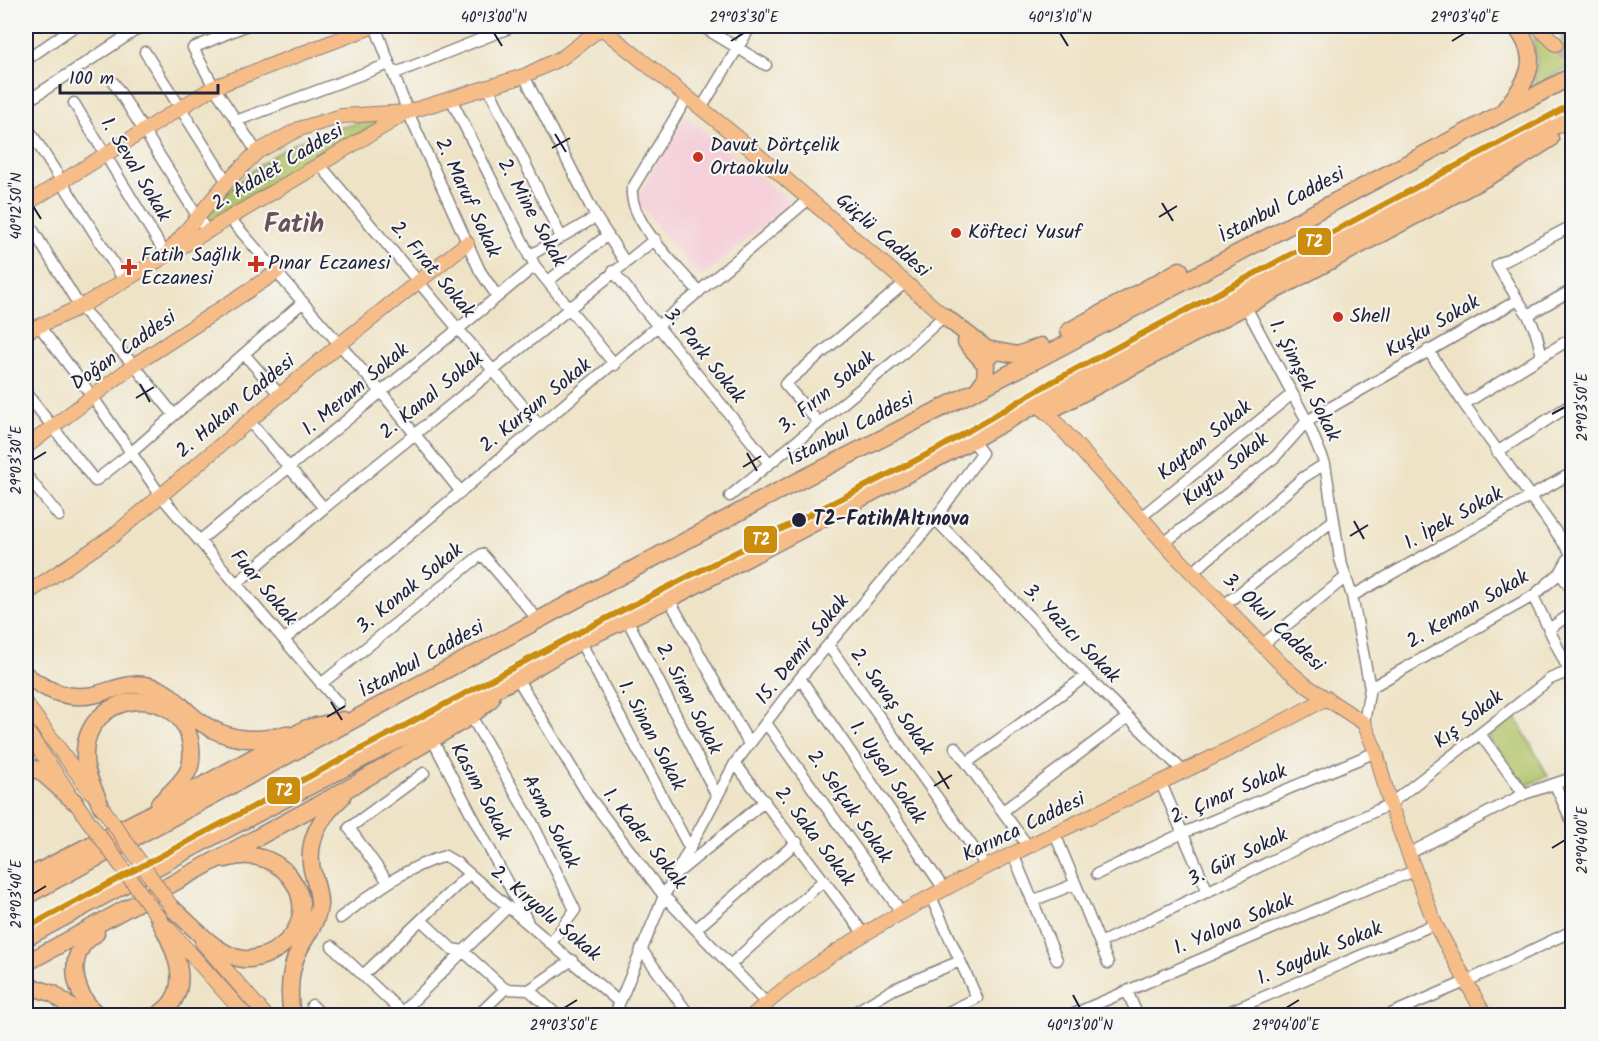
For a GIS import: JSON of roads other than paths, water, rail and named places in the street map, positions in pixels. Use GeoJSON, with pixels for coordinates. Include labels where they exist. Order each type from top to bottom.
{"type":"FeatureCollection","features":[{"type":"Feature","properties":{"kind":"highway"},"geometry":{"type":"LineString","coordinates":[[986,349],[1010,355],[1026,354],[1148,286],[1461,122],[1502,114],[1524,83],[1530,69],[1531,52],[1515,26]]}},
{"type":"Feature","properties":{"kind":"highway","name":"İstanbul Caddesi"},"geometry":{"type":"LineString","coordinates":[[26,896],[779,491],[1033,362],[1568,78]]}},
{"type":"Feature","properties":{"kind":"highway"},"geometry":{"type":"LineString","coordinates":[[26,938],[214,836],[517,678],[580,640],[669,598],[972,440],[1245,305],[1508,166],[1550,138],[1570,120]]}},
{"type":"Feature","properties":{"kind":"highway"},"geometry":{"type":"LineString","coordinates":[[1045,404],[1299,260],[1570,120]]}},
{"type":"Feature","properties":{"kind":"highway"},"geometry":{"type":"LineString","coordinates":[[944,316],[1000,359],[1016,365],[1033,362]]}},
{"type":"Feature","properties":{"kind":"highway"},"geometry":{"type":"LineString","coordinates":[[944,316],[986,365],[985,379],[978,390]]}},
{"type":"Feature","properties":{"kind":"highway"},"geometry":{"type":"LineString","coordinates":[[26,675],[60,695],[94,695],[110,688],[138,685],[155,687],[170,695],[205,727],[224,735],[249,740],[275,738],[366,714]]}},
{"type":"Feature","properties":{"kind":"highway"},"geometry":{"type":"LineString","coordinates":[[26,963],[356,784],[471,716],[517,678]]}},
{"type":"Feature","properties":{"kind":"highway"},"geometry":{"type":"LineString","coordinates":[[101,806],[85,758],[89,733],[101,715],[120,703],[136,699],[158,703],[178,718],[190,738],[192,756],[188,771],[145,817]]}},
{"type":"Feature","properties":{"kind":"highway"},"geometry":{"type":"LineString","coordinates":[[26,878],[145,817],[307,728]]}},
{"type":"Feature","properties":{"kind":"highway"},"geometry":{"type":"LineString","coordinates":[[26,766],[40,771],[75,802]]}},
{"type":"Feature","properties":{"kind":"highway"},"geometry":{"type":"LineString","coordinates":[[292,1016],[289,997],[291,974],[301,945],[312,929],[319,905],[309,858],[314,834],[335,803],[356,784]]}},
{"type":"Feature","properties":{"kind":"highway"},"geometry":{"type":"LineString","coordinates":[[173,909],[216,946],[244,959],[267,955],[287,944],[300,924],[302,897],[293,880],[279,866],[262,858],[231,857],[208,865]]}},
{"type":"Feature","properties":{"kind":"highway"},"geometry":{"type":"LineString","coordinates":[[26,867],[48,865]]}},
{"type":"Feature","properties":{"kind":"highway"},"geometry":{"type":"LineString","coordinates":[[99,1016],[90,1009],[78,989],[75,974],[82,945],[117,914]]}},
{"type":"Feature","properties":{"kind":"highway"},"geometry":{"type":"LineString","coordinates":[[156,1016],[164,1011],[180,987],[180,968],[158,917]]}},
{"type":"Feature","properties":{"kind":"highway"},"geometry":{"type":"LineString","coordinates":[[26,985],[54,994],[81,1016]]}},
{"type":"Feature","properties":{"kind":"main road"},"geometry":{"type":"LineString","coordinates":[[26,204],[214,87],[375,26]]}},
{"type":"Feature","properties":{"kind":"main road"},"geometry":{"type":"LineString","coordinates":[[1537,26],[1556,44]]}},
{"type":"Feature","properties":{"kind":"main road","name":"2. Adalet Caddesi"},"geometry":{"type":"LineString","coordinates":[[166,255],[227,182],[257,152],[299,129],[342,116],[408,112],[524,76],[563,57],[600,27]]}},
{"type":"Feature","properties":{"kind":"main road","name":"Güçlü Caddesi"},"geometry":{"type":"LineString","coordinates":[[600,27],[702,107],[944,316]]}},
{"type":"Feature","properties":{"kind":"main road","name":"2. Adalet Caddesi"},"geometry":{"type":"LineString","coordinates":[[29,330],[80,307],[166,255],[231,220],[408,112]]}},
{"type":"Feature","properties":{"kind":"main road","name":"2. Hakan Caddesi"},"geometry":{"type":"LineString","coordinates":[[26,594],[112,536],[340,344],[467,243]]}},
{"type":"Feature","properties":{"kind":"main road","name":"Doğan Caddesi"},"geometry":{"type":"LineString","coordinates":[[26,447],[134,364],[277,272]]}},
{"type":"Feature","properties":{"kind":"main road","name":"3. Okul Caddesi"},"geometry":{"type":"LineString","coordinates":[[1045,404],[1164,543],[1262,645],[1307,686],[1365,723]]}},
{"type":"Feature","properties":{"kind":"main road","name":"Karınca Caddesi"},"geometry":{"type":"LineString","coordinates":[[752,1016],[812,966],[944,889],[1028,846],[1242,745],[1327,698]]}},
{"type":"Feature","properties":{"kind":"main road"},"geometry":{"type":"LineString","coordinates":[[26,704],[173,909],[266,1016]]}},
{"type":"Feature","properties":{"kind":"main road"},"geometry":{"type":"LineString","coordinates":[[1365,723],[1376,752],[1390,804],[1435,924],[1485,1016]]}},
{"type":"Feature","properties":{"kind":"main road"},"geometry":{"type":"LineString","coordinates":[[26,730],[158,917],[246,1016]]}},
{"type":"Feature","properties":{"kind":"street"},"geometry":{"type":"LineString","coordinates":[[26,60],[75,26]]}},
{"type":"Feature","properties":{"kind":"street"},"geometry":{"type":"LineString","coordinates":[[26,102],[142,26]]}},
{"type":"Feature","properties":{"kind":"street"},"geometry":{"type":"LineString","coordinates":[[245,26],[193,48],[214,87],[257,152]]}},
{"type":"Feature","properties":{"kind":"street","name":"2. Maruf Sokak"},"geometry":{"type":"LineString","coordinates":[[375,26],[408,112],[467,243],[480,271],[497,296]]}},
{"type":"Feature","properties":{"kind":"street"},"geometry":{"type":"LineString","coordinates":[[236,121],[514,26]]}},
{"type":"Feature","properties":{"kind":"street"},"geometry":{"type":"LineString","coordinates":[[701,26],[766,65]]}},
{"type":"Feature","properties":{"kind":"street"},"geometry":{"type":"LineString","coordinates":[[702,107],[752,26]]}},
{"type":"Feature","properties":{"kind":"street"},"geometry":{"type":"LineString","coordinates":[[145,52],[227,182]]}},
{"type":"Feature","properties":{"kind":"street"},"geometry":{"type":"LineString","coordinates":[[524,76],[596,217],[625,262]]}},
{"type":"Feature","properties":{"kind":"street"},"geometry":{"type":"LineString","coordinates":[[114,83],[208,233]]}},
{"type":"Feature","properties":{"kind":"street"},"geometry":{"type":"LineString","coordinates":[[488,87],[561,237]]}},
{"type":"Feature","properties":{"kind":"street"},"geometry":{"type":"LineString","coordinates":[[688,96],[632,189],[631,202],[635,214],[699,292]]}},
{"type":"Feature","properties":{"kind":"street","name":"2. Mine Sokak"},"geometry":{"type":"LineString","coordinates":[[451,99],[535,266],[615,365]]}},
{"type":"Feature","properties":{"kind":"street","name":"1. Seval Sokak"},"geometry":{"type":"LineString","coordinates":[[74,103],[166,255]]}},
{"type":"Feature","properties":{"kind":"street"},"geometry":{"type":"LineString","coordinates":[[26,125],[124,280]]}},
{"type":"Feature","properties":{"kind":"street","name":"2. Fırat Sokak"},"geometry":{"type":"LineString","coordinates":[[320,165],[540,426]]}},
{"type":"Feature","properties":{"kind":"street","name":"2. Kurşun Sokak"},"geometry":{"type":"LineString","coordinates":[[284,640],[615,365],[809,199]]}},
{"type":"Feature","properties":{"kind":"street"},"geometry":{"type":"LineString","coordinates":[[529,256],[596,217]]}},
{"type":"Feature","properties":{"kind":"street"},"geometry":{"type":"LineString","coordinates":[[26,219],[80,307],[134,364],[174,414]]}},
{"type":"Feature","properties":{"kind":"street"},"geometry":{"type":"LineString","coordinates":[[231,220],[382,393],[461,492]]}},
{"type":"Feature","properties":{"kind":"street"},"geometry":{"type":"LineString","coordinates":[[1542,356],[1536,332],[1497,266],[1572,226]]}},
{"type":"Feature","properties":{"kind":"street"},"geometry":{"type":"LineString","coordinates":[[548,282],[608,235]]}},
{"type":"Feature","properties":{"kind":"street","name":"2. Kanal Sokak"},"geometry":{"type":"LineString","coordinates":[[236,584],[415,433],[655,239]]}},
{"type":"Feature","properties":{"kind":"street","name":"1. Meram Sokak"},"geometry":{"type":"LineString","coordinates":[[199,541],[535,266]]}},
{"type":"Feature","properties":{"kind":"street","name":"3. Park Sokak"},"geometry":{"type":"LineString","coordinates":[[613,271],[769,463]]}},
{"type":"Feature","properties":{"kind":"street"},"geometry":{"type":"LineString","coordinates":[[819,423],[785,384],[906,282]]}},
{"type":"Feature","properties":{"kind":"street"},"geometry":{"type":"LineString","coordinates":[[1527,315],[1572,290]]}},
{"type":"Feature","properties":{"kind":"street","name":"Kuşku Sokak"},"geometry":{"type":"LineString","coordinates":[[1307,421],[1518,300]]}},
{"type":"Feature","properties":{"kind":"street"},"geometry":{"type":"LineString","coordinates":[[26,393],[95,481],[132,452],[303,302]]}},
{"type":"Feature","properties":{"kind":"street","name":"1. Şimşek Sokak"},"geometry":{"type":"LineString","coordinates":[[1245,305],[1307,421],[1325,464],[1340,559],[1352,596],[1370,688],[1365,723]]}},
{"type":"Feature","properties":{"kind":"street","name":"3. Fırın Sokak"},"geometry":{"type":"LineString","coordinates":[[730,496],[898,358],[944,316]]}},
{"type":"Feature","properties":{"kind":"street","name":"Fuar Sokak"},"geometry":{"type":"LineString","coordinates":[[29,330],[92,396],[161,496],[338,703]]}},
{"type":"Feature","properties":{"kind":"street"},"geometry":{"type":"LineString","coordinates":[[1464,404],[1572,338]]}},
{"type":"Feature","properties":{"kind":"street"},"geometry":{"type":"LineString","coordinates":[[1428,350],[1497,452],[1572,553]]}},
{"type":"Feature","properties":{"kind":"street"},"geometry":{"type":"LineString","coordinates":[[244,354],[280,395]]}},
{"type":"Feature","properties":{"kind":"street","name":"Kaytan Sokak"},"geometry":{"type":"LineString","coordinates":[[1141,517],[1292,394]]}},
{"type":"Feature","properties":{"kind":"street"},"geometry":{"type":"LineString","coordinates":[[1497,452],[1572,404]]}},
{"type":"Feature","properties":{"kind":"street","name":"Kuytu Sokak"},"geometry":{"type":"LineString","coordinates":[[1164,543],[1275,457],[1307,421]]}},
{"type":"Feature","properties":{"kind":"street"},"geometry":{"type":"LineString","coordinates":[[250,422],[324,508]]}},
{"type":"Feature","properties":{"kind":"street","name":"15. Demir Sokak"},"geometry":{"type":"LineString","coordinates":[[614,1016],[664,896],[735,763],[800,678],[935,519],[982,453],[972,440]]}},
{"type":"Feature","properties":{"kind":"street"},"geometry":{"type":"LineString","coordinates":[[1192,572],[1304,477],[1325,464]]}},
{"type":"Feature","properties":{"kind":"street","name":"1. İpek Sokak"},"geometry":{"type":"LineString","coordinates":[[1352,596],[1572,474]]}},
{"type":"Feature","properties":{"kind":"street"},"geometry":{"type":"LineString","coordinates":[[26,475],[60,516]]}},
{"type":"Feature","properties":{"kind":"street","name":"3. Yazıcı Sokak"},"geometry":{"type":"LineString","coordinates":[[935,519],[1086,676],[1184,772]]}},
{"type":"Feature","properties":{"kind":"street"},"geometry":{"type":"LineString","coordinates":[[1224,605],[1334,520]]}},
{"type":"Feature","properties":{"kind":"street","name":"2. Keman Sokak"},"geometry":{"type":"LineString","coordinates":[[1370,688],[1533,596],[1560,573],[1572,553]]}},
{"type":"Feature","properties":{"kind":"street","name":"3. Konak Sokak"},"geometry":{"type":"LineString","coordinates":[[321,684],[482,554],[539,621]]}},
{"type":"Feature","properties":{"kind":"street"},"geometry":{"type":"LineString","coordinates":[[1560,573],[1572,590]]}},
{"type":"Feature","properties":{"kind":"street"},"geometry":{"type":"LineString","coordinates":[[1262,645],[1346,576]]}},
{"type":"Feature","properties":{"kind":"street"},"geometry":{"type":"LineString","coordinates":[[1533,596],[1571,670]]}},
{"type":"Feature","properties":{"kind":"street"},"geometry":{"type":"LineString","coordinates":[[669,598],[748,744]]}},
{"type":"Feature","properties":{"kind":"street"},"geometry":{"type":"LineString","coordinates":[[1549,629],[1572,613]]}},
{"type":"Feature","properties":{"kind":"street","name":"2. Siren Sokak"},"geometry":{"type":"LineString","coordinates":[[627,619],[717,796]]}},
{"type":"Feature","properties":{"kind":"street","name":"1. Sinan Sokak"},"geometry":{"type":"LineString","coordinates":[[580,640],[690,849]]}},
{"type":"Feature","properties":{"kind":"street","name":"2. Savaş Sokak"},"geometry":{"type":"LineString","coordinates":[[828,645],[987,867]]}},
{"type":"Feature","properties":{"kind":"street","name":"Kış Sokak"},"geometry":{"type":"LineString","coordinates":[[1390,804],[1550,679],[1571,670]]}},
{"type":"Feature","properties":{"kind":"street"},"geometry":{"type":"LineString","coordinates":[[968,762],[1086,676]]}},
{"type":"Feature","properties":{"kind":"street","name":"1. Kader Sokak"},"geometry":{"type":"LineString","coordinates":[[517,678],[590,798],[664,896],[766,1003]]}},
{"type":"Feature","properties":{"kind":"street","name":"1. Uysal Sokak"},"geometry":{"type":"LineString","coordinates":[[800,678],[944,889]]}},
{"type":"Feature","properties":{"kind":"street","name":"Asma Sokak"},"geometry":{"type":"LineString","coordinates":[[471,716],[532,822],[575,910],[551,943]]}},
{"type":"Feature","properties":{"kind":"street"},"geometry":{"type":"LineString","coordinates":[[1003,811],[1128,717]]}},
{"type":"Feature","properties":{"kind":"street","name":"2. Selçuk Sokak"},"geometry":{"type":"LineString","coordinates":[[766,723],[902,913]]}},
{"type":"Feature","properties":{"kind":"street"},"geometry":{"type":"LineString","coordinates":[[1480,734],[1524,794]]}},
{"type":"Feature","properties":{"kind":"street","name":"Kasım Sokak"},"geometry":{"type":"LineString","coordinates":[[432,739],[529,924]]}},
{"type":"Feature","properties":{"kind":"street"},"geometry":{"type":"LineString","coordinates":[[955,747],[1028,846]]}},
{"type":"Feature","properties":{"kind":"street","name":"2. Çınar Sokak"},"geometry":{"type":"LineString","coordinates":[[1097,874],[1183,833],[1376,752]]}},
{"type":"Feature","properties":{"kind":"street","name":"2. Saka Sokak"},"geometry":{"type":"LineString","coordinates":[[735,763],[797,842],[864,934]]}},
{"type":"Feature","properties":{"kind":"street"},"geometry":{"type":"LineString","coordinates":[[340,918],[387,882],[350,828],[424,773]]}},
{"type":"Feature","properties":{"kind":"street"},"geometry":{"type":"LineString","coordinates":[[1408,854],[1524,794],[1572,778]]}},
{"type":"Feature","properties":{"kind":"street"},"geometry":{"type":"LineString","coordinates":[[1161,783],[1208,892]]}},
{"type":"Feature","properties":{"kind":"street"},"geometry":{"type":"LineString","coordinates":[[1555,785],[1572,822]]}},
{"type":"Feature","properties":{"kind":"street"},"geometry":{"type":"LineString","coordinates":[[676,874],[765,801]]}},
{"type":"Feature","properties":{"kind":"street","name":"3. Gür Sokak"},"geometry":{"type":"LineString","coordinates":[[1100,943],[1390,804]]}},
{"type":"Feature","properties":{"kind":"street"},"geometry":{"type":"LineString","coordinates":[[1054,834],[1108,963]]}},
{"type":"Feature","properties":{"kind":"street"},"geometry":{"type":"LineString","coordinates":[[696,929],[797,842]]}},
{"type":"Feature","properties":{"kind":"street"},"geometry":{"type":"LineString","coordinates":[[1013,854],[1057,960]]}},
{"type":"Feature","properties":{"kind":"street","name":"2. Kıryolu Sokak"},"geometry":{"type":"LineString","coordinates":[[387,882],[426,861],[445,856],[572,960],[619,1002]]}},
{"type":"Feature","properties":{"kind":"street","name":"1. Yalova Sokak"},"geometry":{"type":"LineString","coordinates":[[1069,1016],[1348,896],[1415,871]]}},
{"type":"Feature","properties":{"kind":"street"},"geometry":{"type":"LineString","coordinates":[[363,975],[469,874]]}},
{"type":"Feature","properties":{"kind":"street"},"geometry":{"type":"LineString","coordinates":[[729,965],[824,880]]}},
{"type":"Feature","properties":{"kind":"street"},"geometry":{"type":"LineString","coordinates":[[1032,902],[1075,884]]}},
{"type":"Feature","properties":{"kind":"street"},"geometry":{"type":"LineString","coordinates":[[931,897],[976,998],[940,1016]]}},
{"type":"Feature","properties":{"kind":"street"},"geometry":{"type":"LineString","coordinates":[[332,946],[404,1014],[508,907]]}},
{"type":"Feature","properties":{"kind":"street"},"geometry":{"type":"LineString","coordinates":[[421,920],[452,949],[463,951],[505,989],[530,990],[572,960]]}},
{"type":"Feature","properties":{"kind":"street","name":"1. Sayduk Sokak"},"geometry":{"type":"LineString","coordinates":[[1219,1016],[1435,924]]}},
{"type":"Feature","properties":{"kind":"street"},"geometry":{"type":"LineString","coordinates":[[1386,1016],[1465,982],[1572,931]]}},
{"type":"Feature","properties":{"kind":"street"},"geometry":{"type":"LineString","coordinates":[[641,949],[690,1016]]}},
{"type":"Feature","properties":{"kind":"street"},"geometry":{"type":"LineString","coordinates":[[848,1016],[894,989],[960,960]]}},
{"type":"Feature","properties":{"kind":"street"},"geometry":{"type":"LineString","coordinates":[[483,1013],[505,989]]}},
{"type":"Feature","properties":{"kind":"street"},"geometry":{"type":"LineString","coordinates":[[530,990],[558,1016]]}},
{"type":"Feature","properties":{"kind":"street"},"geometry":{"type":"LineString","coordinates":[[1127,991],[1138,1016]]}},
{"type":"Feature","properties":{"kind":"street"},"geometry":{"type":"LineString","coordinates":[[312,1005],[323,1016]]}},
{"type":"Feature","properties":{"kind":"tunnel"},"geometry":{"type":"LineString","coordinates":[[1556,44],[1572,59]]}},
{"type":"Feature","properties":{"kind":"place","name":"Davut Dörtçelik Ortaokulu"},"geometry":{"type":"Point","coordinates":[698,157]}},
{"type":"Feature","properties":{"kind":"place","name":"Köfteci Yusuf"},"geometry":{"type":"Point","coordinates":[956,233]}},
{"type":"Feature","properties":{"kind":"place","name":"Pınar Eczanesi"},"geometry":{"type":"Point","coordinates":[256,264]}},
{"type":"Feature","properties":{"kind":"place","name":"Fatih Sağlık Eczanesi"},"geometry":{"type":"Point","coordinates":[129,267]}},
{"type":"Feature","properties":{"kind":"place","name":"Shell"},"geometry":{"type":"Point","coordinates":[1338,317]}},
{"type":"Feature","properties":{"kind":"place","name":"T2-Fatih/Altınova"},"geometry":{"type":"Point","coordinates":[799,520]}},
{"type":"Feature","properties":{"kind":"district","name":"Fatih"},"geometry":{"type":"Point","coordinates":[294,225]}}]}
